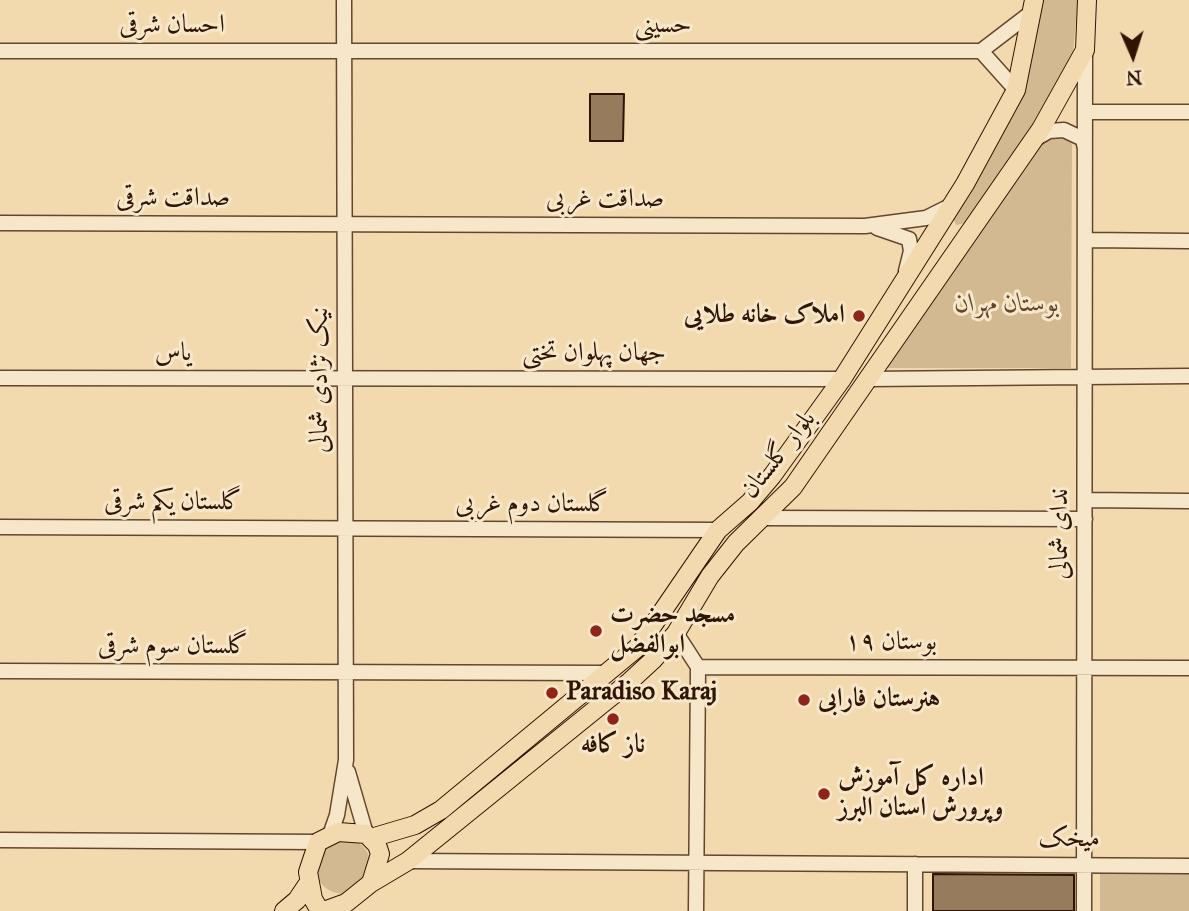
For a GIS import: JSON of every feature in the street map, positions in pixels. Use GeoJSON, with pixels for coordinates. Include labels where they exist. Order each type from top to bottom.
{"type":"FeatureCollection","features":[{"type":"Feature","properties":{"kind":"main road","name":"بلوار گلستان"},"geometry":{"type":"LineString","coordinates":[[366,889],[408,861],[628,683],[653,660],[676,633],[710,576],[736,543],[793,487],[1035,139],[1085,50],[1087,0]]}},
{"type":"Feature","properties":{"kind":"main road","name":"بلوار گلستان"},"geometry":{"type":"LineString","coordinates":[[368,836],[415,825],[441,810],[638,647],[718,530],[750,502],[772,477],[842,379],[950,208],[1016,90],[1033,6]]}},
{"type":"Feature","properties":{"kind":"main road"},"geometry":{"type":"LineString","coordinates":[[950,208],[946,222],[951,230],[960,233],[975,225]]}},
{"type":"Feature","properties":{"kind":"main road"},"geometry":{"type":"LineString","coordinates":[[415,825],[412,831],[417,842],[429,844]]}},
{"type":"Feature","properties":{"kind":"main road"},"geometry":{"type":"LineString","coordinates":[[346,831],[368,836],[380,854],[366,889],[322,911],[313,899],[309,882],[309,862],[324,839],[346,831]]}},
{"type":"Feature","properties":{"kind":"main road"},"geometry":{"type":"LineString","coordinates":[[284,911],[297,900],[309,882]]}},
{"type":"Feature","properties":{"kind":"street","name":"نیک نژادی شمالی"},"geometry":{"type":"LineString","coordinates":[[344,0],[346,760]]}},
{"type":"Feature","properties":{"kind":"street"},"geometry":{"type":"LineString","coordinates":[[1016,90],[981,51],[1033,6]]}},
{"type":"Feature","properties":{"kind":"street","name":"ندای شمالی"},"geometry":{"type":"LineString","coordinates":[[1083,911],[1088,157],[1085,50]]}},
{"type":"Feature","properties":{"kind":"street","name":"احسان شرقی"},"geometry":{"type":"LineString","coordinates":[[0,51],[345,51]]}},
{"type":"Feature","properties":{"kind":"street","name":"حسینی"},"geometry":{"type":"LineString","coordinates":[[345,51],[981,51]]}},
{"type":"Feature","properties":{"kind":"street"},"geometry":{"type":"LineString","coordinates":[[1087,112],[1189,112]]}},
{"type":"Feature","properties":{"kind":"street"},"geometry":{"type":"LineString","coordinates":[[1035,139],[1056,130],[1071,131],[1083,139],[1088,157]]}},
{"type":"Feature","properties":{"kind":"street","name":"صداقت غربی"},"geometry":{"type":"LineString","coordinates":[[345,224],[865,226],[926,218],[950,208]]}},
{"type":"Feature","properties":{"kind":"street","name":"صداقت شرقی"},"geometry":{"type":"LineString","coordinates":[[0,223],[345,224]]}},
{"type":"Feature","properties":{"kind":"street","name":"صداقت غربی"},"geometry":{"type":"LineString","coordinates":[[865,226],[904,235],[909,239],[911,251],[902,285]]}},
{"type":"Feature","properties":{"kind":"street"},"geometry":{"type":"LineString","coordinates":[[1087,240],[1189,241]]}},
{"type":"Feature","properties":{"kind":"street"},"geometry":{"type":"LineString","coordinates":[[868,379],[1189,376]]}},
{"type":"Feature","properties":{"kind":"street","name":"یاس"},"geometry":{"type":"LineString","coordinates":[[0,378],[345,379]]}},
{"type":"Feature","properties":{"kind":"street","name":"جهان پهلوان تختی"},"geometry":{"type":"LineString","coordinates":[[345,379],[842,379]]}},
{"type":"Feature","properties":{"kind":"street"},"geometry":{"type":"LineString","coordinates":[[1085,500],[1189,501]]}},
{"type":"Feature","properties":{"kind":"street"},"geometry":{"type":"LineString","coordinates":[[764,518],[1085,519]]}},
{"type":"Feature","properties":{"kind":"street","name":"گلستان یکم شرقی"},"geometry":{"type":"LineString","coordinates":[[0,527],[346,528]]}},
{"type":"Feature","properties":{"kind":"street","name":"گلستان دوم غربی"},"geometry":{"type":"LineString","coordinates":[[346,528],[718,530]]}},
{"type":"Feature","properties":{"kind":"street"},"geometry":{"type":"LineString","coordinates":[[676,633],[698,667],[696,911]]}},
{"type":"Feature","properties":{"kind":"street","name":"بوستان ۱۹"},"geometry":{"type":"LineString","coordinates":[[698,667],[1189,668]]}},
{"type":"Feature","properties":{"kind":"street","name":"گلستان سوم شرقی"},"geometry":{"type":"LineString","coordinates":[[0,671],[608,673]]}},
{"type":"Feature","properties":{"kind":"street"},"geometry":{"type":"LineString","coordinates":[[346,760],[353,796],[368,836]]}},
{"type":"Feature","properties":{"kind":"street"},"geometry":{"type":"LineString","coordinates":[[0,840],[324,839],[337,814],[346,760]]}},
{"type":"Feature","properties":{"kind":"street","name":"میخک"},"geometry":{"type":"LineString","coordinates":[[408,861],[1189,866]]}},
{"type":"Feature","properties":{"kind":"street"},"geometry":{"type":"LineString","coordinates":[[915,864],[915,911]]}},
{"type":"Feature","properties":{"kind":"street"},"geometry":{"type":"LineString","coordinates":[[351,911],[366,889]]}},
{"type":"Feature","properties":{"kind":"green space"},"geometry":{"type":"Polygon","coordinates":[[[1039,0],[1078,0],[1073,53],[1047,103],[971,222],[956,225],[952,215],[1020,93],[1039,0]]]}},
{"type":"Feature","properties":{"kind":"green space","name":"بوستان مهران"},"geometry":{"type":"Polygon","coordinates":[[[1047,136],[1068,136],[1072,145],[1071,368],[886,368],[1047,136]]]}},
{"type":"Feature","properties":{"kind":"green space"},"geometry":{"type":"Polygon","coordinates":[[[337,838],[349,838],[363,846],[371,860],[369,877],[363,886],[349,894],[337,894],[320,882],[315,872],[315,860],[327,843],[337,838]]]}},
{"type":"Feature","properties":{"kind":"green space"},"geometry":{"type":"Polygon","coordinates":[[[1100,870],[1189,870],[1189,911],[1100,911],[1100,870]]]}},
{"type":"Feature","properties":{"kind":"building"},"geometry":{"type":"Polygon","coordinates":[[[590,94],[624,94],[623,141],[590,141],[590,94]]]}},
{"type":"Feature","properties":{"kind":"building"},"geometry":{"type":"Polygon","coordinates":[[[933,874],[1074,875],[1074,911],[933,911],[933,874]]]}},
{"type":"Feature","properties":{"kind":"place","name":"املاک خانه طلایی"},"geometry":{"type":"Point","coordinates":[859,316]}},
{"type":"Feature","properties":{"kind":"place","name":"مسجد حضرت ابوالفضل"},"geometry":{"type":"Point","coordinates":[596,631]}},
{"type":"Feature","properties":{"kind":"place","name":"Paradiso Karaj"},"geometry":{"type":"Point","coordinates":[552,693]}},
{"type":"Feature","properties":{"kind":"place","name":"هنرستان فارابی"},"geometry":{"type":"Point","coordinates":[804,700]}},
{"type":"Feature","properties":{"kind":"place","name":"ناز کافه"},"geometry":{"type":"Point","coordinates":[613,719]}},
{"type":"Feature","properties":{"kind":"place","name":"اداره کل آموزش وپرورش استان البرز"},"geometry":{"type":"Point","coordinates":[824,794]}}]}
